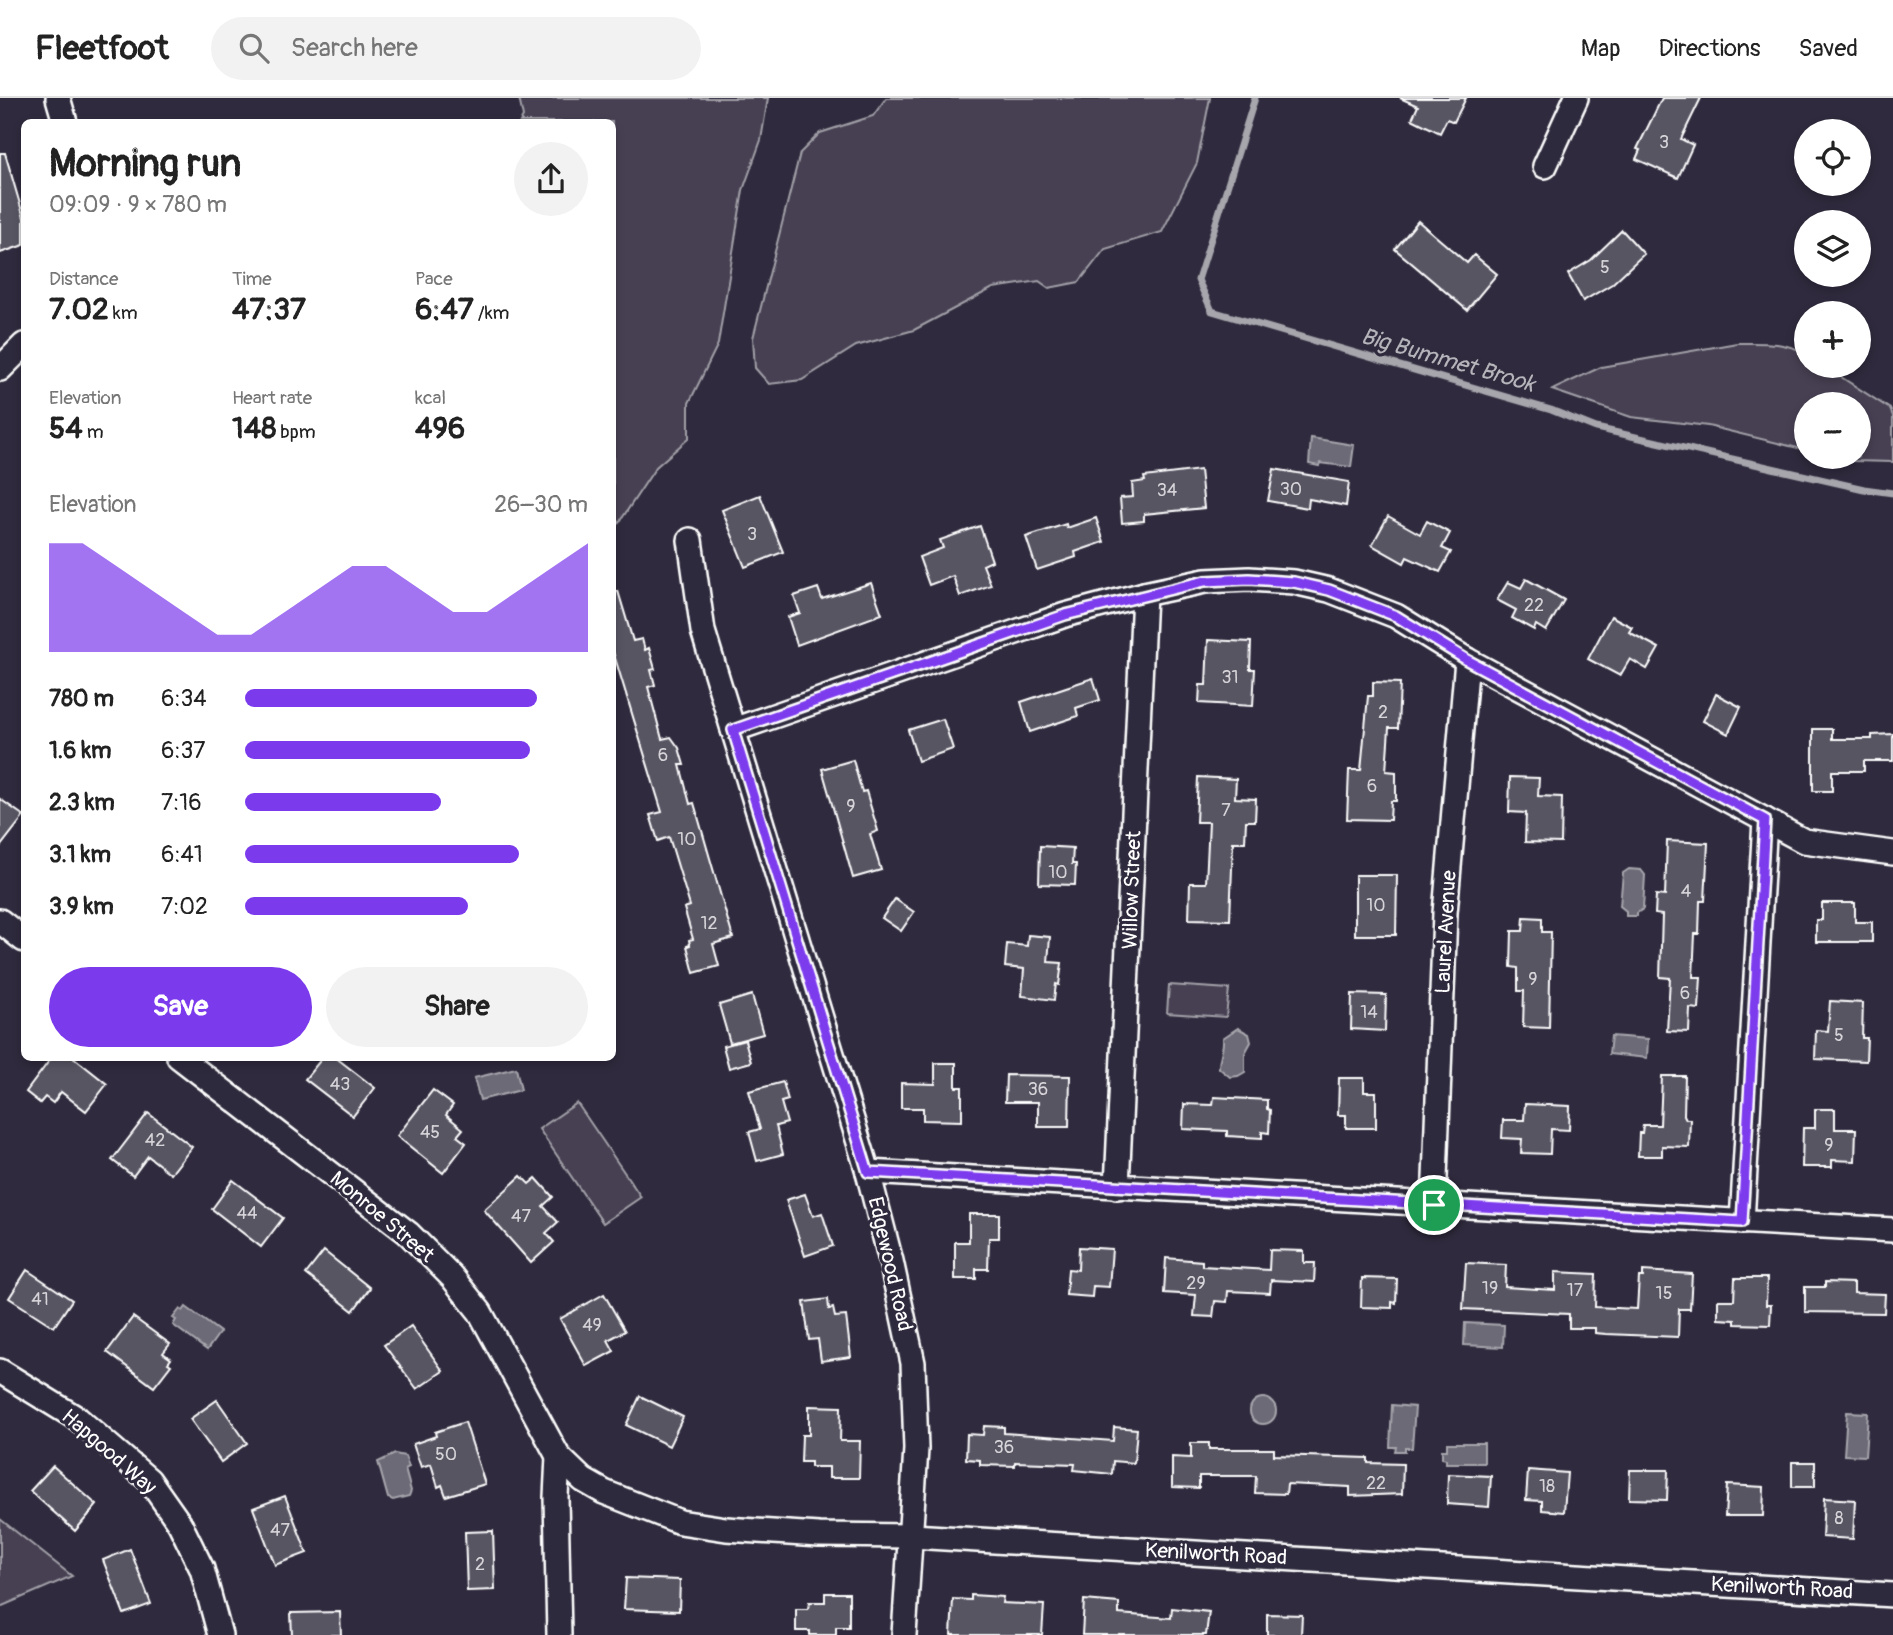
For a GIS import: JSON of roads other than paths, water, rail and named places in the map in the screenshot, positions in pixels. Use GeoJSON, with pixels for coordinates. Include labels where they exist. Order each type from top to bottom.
{"type":"FeatureCollection","features":[{"type":"Feature","properties":{"kind":"street"},"geometry":{"type":"LineString","coordinates":[[58,98],[64,119]]}},
{"type":"Feature","properties":{"kind":"street"},"geometry":{"type":"LineString","coordinates":[[1545,166],[1576,98]]}},
{"type":"Feature","properties":{"kind":"street"},"geometry":{"type":"LineString","coordinates":[[0,369],[21,348]]}},
{"type":"Feature","properties":{"kind":"street","name":"Edgewood Road"},"geometry":{"type":"LineString","coordinates":[[690,540],[704,631],[868,1172],[913,1363],[916,1449],[904,1635]]}},
{"type":"Feature","properties":{"kind":"street"},"geometry":{"type":"LineString","coordinates":[[733,730],[1065,615],[1144,594],[1205,581],[1249,579],[1304,584],[1329,590],[1396,616],[1467,660],[1804,841],[1893,853]]}},
{"type":"Feature","properties":{"kind":"street","name":"Willow Street"},"geometry":{"type":"LineString","coordinates":[[1117,1187],[1144,594]]}},
{"type":"Feature","properties":{"kind":"street","name":"Laurel Avenue"},"geometry":{"type":"LineString","coordinates":[[1434,1205],[1446,913],[1467,660]]}},
{"type":"Feature","properties":{"kind":"street"},"geometry":{"type":"LineString","coordinates":[[1742,1222],[1765,820]]}},
{"type":"Feature","properties":{"kind":"street"},"geometry":{"type":"LineString","coordinates":[[0,921],[21,938]]}},
{"type":"Feature","properties":{"kind":"street","name":"Monroe Street"},"geometry":{"type":"LineString","coordinates":[[183,1061],[408,1233],[452,1277],[480,1312],[558,1455]]}},
{"type":"Feature","properties":{"kind":"street"},"geometry":{"type":"LineString","coordinates":[[868,1172],[1893,1230]]}},
{"type":"Feature","properties":{"kind":"street","name":"Hapgood Way"},"geometry":{"type":"LineString","coordinates":[[0,1371],[78,1419],[149,1480],[180,1524],[202,1569],[220,1635]]}},
{"type":"Feature","properties":{"kind":"street"},"geometry":{"type":"LineString","coordinates":[[558,1455],[556,1497],[559,1635]]}},
{"type":"Feature","properties":{"kind":"street","name":"Kenilworth Road"},"geometry":{"type":"LineString","coordinates":[[558,1455],[583,1480],[604,1492],[680,1522],[740,1530],[912,1536],[1893,1595]]}},
{"type":"Feature","properties":{"kind":"waterway","name":"Big Bummet Brook"},"geometry":{"type":"LineString","coordinates":[[1255,98],[1198,280],[1212,311],[1551,410],[1596,428],[1864,489],[1893,493]]}}]}
